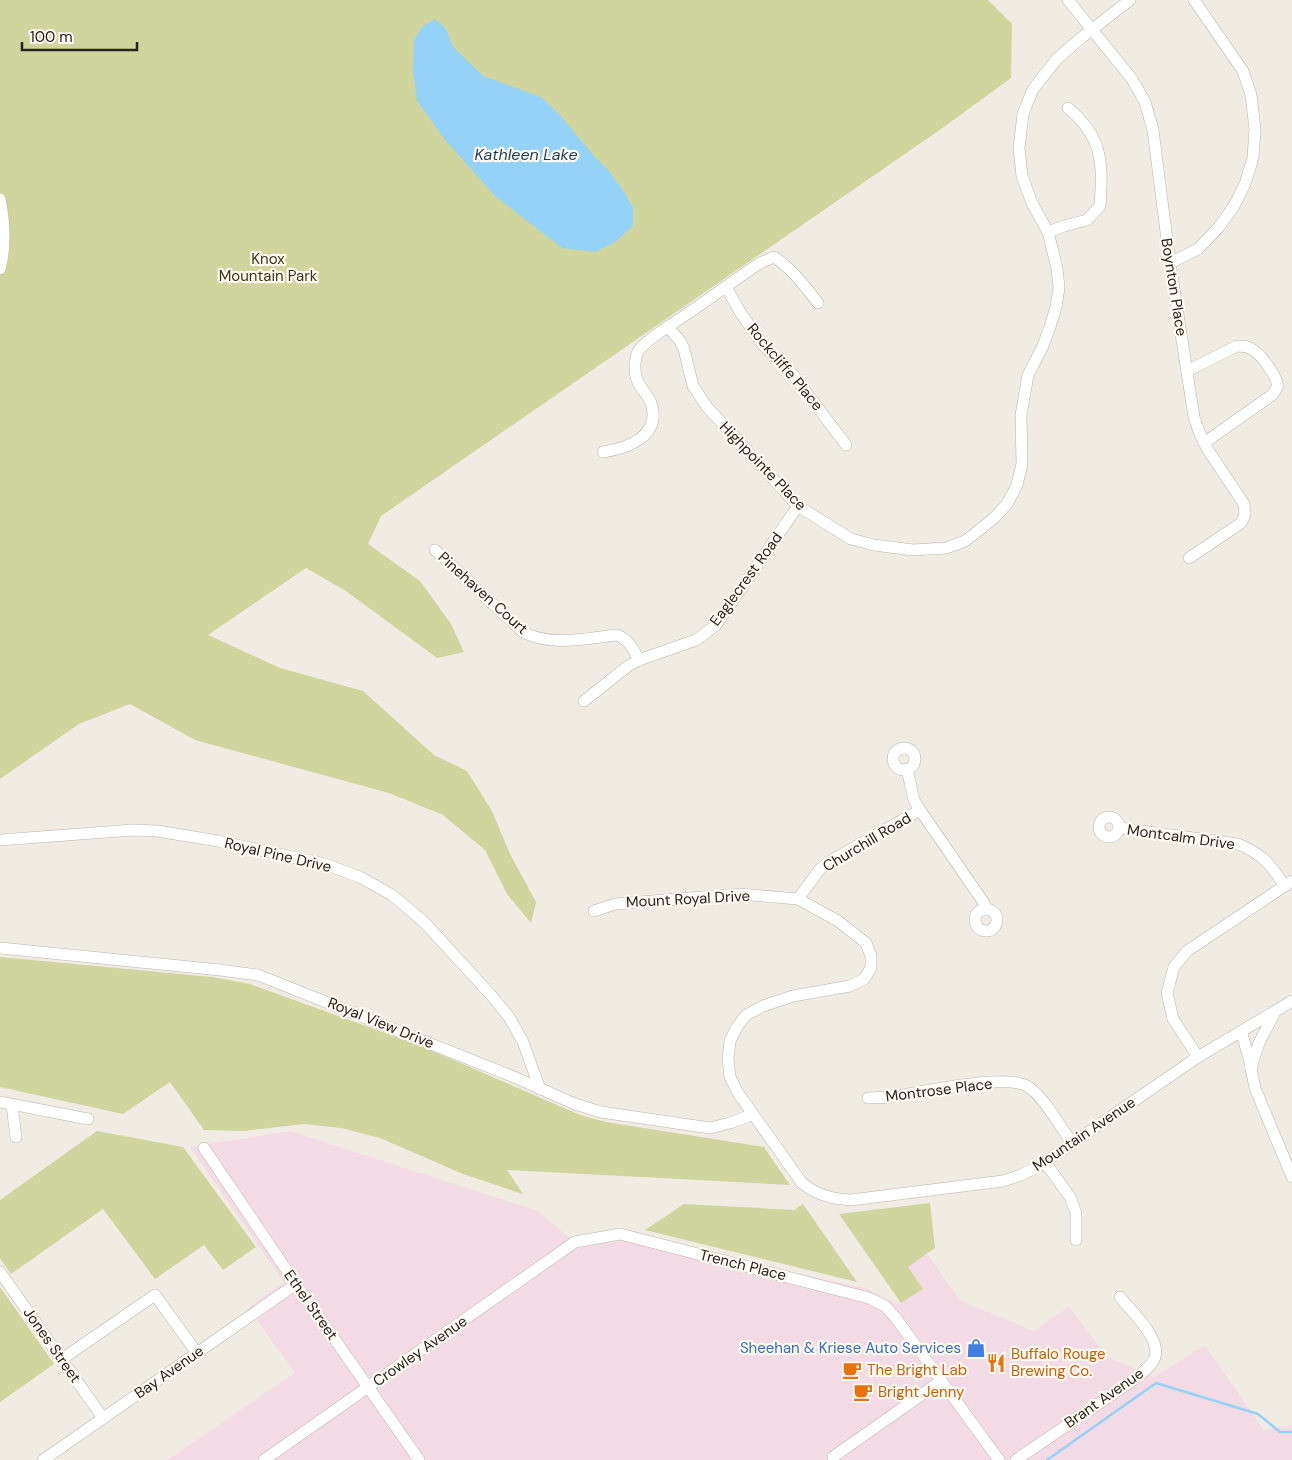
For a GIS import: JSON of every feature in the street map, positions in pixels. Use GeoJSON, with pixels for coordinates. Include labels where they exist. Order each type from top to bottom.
{"type":"FeatureCollection","features":[{"type":"Feature","properties":{"kind":"street","name":"Boynton Place"},"geometry":{"type":"LineString","coordinates":[[1068,0],[1132,79],[1144,102],[1153,130],[1170,263],[1194,417],[1204,443],[1244,504],[1245,515],[1241,523],[1189,558]]}},
{"type":"Feature","properties":{"kind":"street","name":"Highpointe Place"},"geometry":{"type":"LineString","coordinates":[[668,327],[684,349],[693,386],[707,407],[798,506],[851,539],[874,545],[922,549],[946,548],[965,540],[994,518],[1006,504],[1017,485],[1022,464],[1021,415],[1023,397],[1028,375],[1042,348],[1056,307],[1059,288],[1057,268],[1048,232],[1032,203],[1022,176],[1019,148],[1023,114],[1033,89],[1057,59],[1130,0]]}},
{"type":"Feature","properties":{"kind":"street"},"geometry":{"type":"LineString","coordinates":[[1170,263],[1198,249],[1219,227],[1234,206],[1245,184],[1253,158],[1255,129],[1252,95],[1236,60],[1194,0]]}},
{"type":"Feature","properties":{"kind":"street"},"geometry":{"type":"LineString","coordinates":[[1048,232],[1087,220],[1100,206],[1101,161],[1093,136],[1083,120],[1068,108]]}},
{"type":"Feature","properties":{"kind":"street"},"geometry":{"type":"LineString","coordinates":[[0,199],[4,247],[0,269]]}},
{"type":"Feature","properties":{"kind":"street"},"geometry":{"type":"LineString","coordinates":[[603,452],[622,449],[639,441],[650,428],[653,416],[651,402],[637,380],[636,359],[639,350],[668,327],[760,263],[774,257],[782,262],[796,275],[818,303]]}},
{"type":"Feature","properties":{"kind":"street","name":"Rockcliffe Place"},"geometry":{"type":"LineString","coordinates":[[726,287],[740,312],[764,346],[794,376],[846,445]]}},
{"type":"Feature","properties":{"kind":"street"},"geometry":{"type":"LineString","coordinates":[[1187,371],[1237,346],[1246,346],[1257,353],[1276,378],[1278,386],[1272,395],[1204,443]]}},
{"type":"Feature","properties":{"kind":"street","name":"Eaglecrest Road"},"geometry":{"type":"LineString","coordinates":[[584,701],[628,666],[639,660],[696,640],[716,625],[798,506]]}},
{"type":"Feature","properties":{"kind":"street","name":"Pinehaven Court"},"geometry":{"type":"LineString","coordinates":[[435,550],[523,632],[535,639],[554,640],[616,636],[624,638],[632,646],[639,660]]}},
{"type":"Feature","properties":{"kind":"street"},"geometry":{"type":"LineString","coordinates":[[907,769],[914,800],[984,903],[985,910]]}},
{"type":"Feature","properties":{"kind":"street","name":"Churchill Road"},"geometry":{"type":"LineString","coordinates":[[798,899],[820,869],[832,860],[920,810]]}},
{"type":"Feature","properties":{"kind":"street","name":"Montcalm Drive"},"geometry":{"type":"LineString","coordinates":[[1119,828],[1238,844],[1255,851],[1289,884]]}},
{"type":"Feature","properties":{"kind":"street","name":"Royal Pine Drive"},"geometry":{"type":"LineString","coordinates":[[0,840],[133,830],[157,831],[218,841],[325,864],[362,878],[392,896],[424,922],[491,995],[509,1017],[523,1042],[540,1089]]}},
{"type":"Feature","properties":{"kind":"street"},"geometry":{"type":"LineString","coordinates":[[1198,1056],[1173,1019],[1166,993],[1174,967],[1187,951],[1289,884]]}},
{"type":"Feature","properties":{"kind":"street","name":"Mount Royal Drive"},"geometry":{"type":"LineString","coordinates":[[594,911],[615,904],[740,894],[798,899],[838,921],[866,943],[871,956],[871,968],[864,979],[850,986],[793,996],[763,1006],[746,1015],[736,1027],[730,1041],[728,1059],[730,1077],[752,1114],[802,1183],[812,1192],[852,1200]]}},
{"type":"Feature","properties":{"kind":"street","name":"Royal View Drive"},"geometry":{"type":"LineString","coordinates":[[0,948],[258,975],[378,1022],[575,1104],[600,1112],[710,1128],[730,1123],[752,1114]]}},
{"type":"Feature","properties":{"kind":"street","name":"Mountain Avenue"},"geometry":{"type":"LineString","coordinates":[[852,1200],[1003,1181],[1021,1175],[1045,1162],[1198,1056],[1292,1001]]}},
{"type":"Feature","properties":{"kind":"street"},"geometry":{"type":"LineString","coordinates":[[1251,1069],[1259,1043],[1276,1010]]}},
{"type":"Feature","properties":{"kind":"street"},"geometry":{"type":"LineString","coordinates":[[1241,1032],[1255,1088],[1292,1177]]}},
{"type":"Feature","properties":{"kind":"street","name":"Montrose Place"},"geometry":{"type":"LineString","coordinates":[[868,1098],[888,1097],[985,1082],[1013,1082],[1027,1086],[1041,1099],[1072,1143]]}},
{"type":"Feature","properties":{"kind":"street"},"geometry":{"type":"LineString","coordinates":[[16,1137],[6,1103],[88,1119]]}},
{"type":"Feature","properties":{"kind":"street","name":"Ethel Street"},"geometry":{"type":"LineString","coordinates":[[204,1148],[419,1460]]}},
{"type":"Feature","properties":{"kind":"street"},"geometry":{"type":"LineString","coordinates":[[1045,1162],[1070,1197],[1076,1213],[1076,1240]]}},
{"type":"Feature","properties":{"kind":"street","name":"Trench Place"},"geometry":{"type":"LineString","coordinates":[[575,1242],[620,1234],[869,1298],[885,1306],[901,1325],[999,1460]]}},
{"type":"Feature","properties":{"kind":"street","name":"Crowley Avenue"},"geometry":{"type":"LineString","coordinates":[[264,1460],[575,1242]]}},
{"type":"Feature","properties":{"kind":"street","name":"Jones Street"},"geometry":{"type":"LineString","coordinates":[[0,1272],[103,1418]]}},
{"type":"Feature","properties":{"kind":"street","name":"Bay Avenue"},"geometry":{"type":"LineString","coordinates":[[42,1460],[296,1284]]}},
{"type":"Feature","properties":{"kind":"street"},"geometry":{"type":"LineString","coordinates":[[62,1359],[155,1295],[196,1353]]}},
{"type":"Feature","properties":{"kind":"street","name":"Brant Avenue"},"geometry":{"type":"LineString","coordinates":[[1016,1460],[1136,1378],[1146,1370],[1154,1359],[1155,1346],[1153,1340],[1120,1297]]}},
{"type":"Feature","properties":{"kind":"street"},"geometry":{"type":"LineString","coordinates":[[832,1457],[941,1381]]}},
{"type":"Feature","properties":{"kind":"shaded area"},"geometry":{"type":"Polygon","coordinates":[[[290,1131],[538,1211],[575,1242],[620,1234],[868,1289],[899,1305],[923,1289],[908,1267],[927,1254],[961,1301],[1034,1331],[1069,1306],[1106,1356],[1154,1377],[1205,1345],[1264,1430],[1292,1425],[1292,1460],[167,1460],[295,1373],[248,1308],[284,1282],[190,1147],[290,1131]]]}},
{"type":"Feature","properties":{"kind":"green space","name":"Knox Mountain Park"},"geometry":{"type":"Polygon","coordinates":[[[0,0],[988,0],[1012,24],[1011,78],[941,129],[381,516],[368,544],[420,581],[451,624],[464,652],[437,658],[346,591],[306,568],[208,635],[280,668],[363,691],[434,755],[467,771],[492,811],[510,854],[536,902],[531,923],[507,894],[485,850],[443,815],[389,793],[195,740],[130,704],[79,724],[0,779],[0,0]]]}},
{"type":"Feature","properties":{"kind":"green space"},"geometry":{"type":"Polygon","coordinates":[[[0,957],[212,977],[250,984],[421,1046],[580,1115],[606,1122],[764,1147],[790,1185],[507,1170],[523,1194],[463,1174],[380,1138],[341,1128],[304,1124],[244,1131],[204,1130],[170,1082],[123,1114],[0,1087],[0,957]]]}},
{"type":"Feature","properties":{"kind":"green space"},"geometry":{"type":"Polygon","coordinates":[[[97,1131],[183,1147],[256,1247],[223,1270],[204,1245],[155,1279],[103,1209],[11,1274],[0,1258],[0,1200],[97,1131]]]}},
{"type":"Feature","properties":{"kind":"green space"},"geometry":{"type":"Polygon","coordinates":[[[930,1203],[935,1248],[908,1267],[923,1289],[901,1303],[839,1214],[930,1203]]]}},
{"type":"Feature","properties":{"kind":"green space"},"geometry":{"type":"Polygon","coordinates":[[[684,1204],[794,1210],[803,1204],[857,1282],[645,1230],[684,1204]]]}},
{"type":"Feature","properties":{"kind":"green space"},"geometry":{"type":"Polygon","coordinates":[[[0,1287],[54,1364],[0,1402],[0,1287]]]}},
{"type":"Feature","properties":{"kind":"water","name":"Kathleen Lake"},"geometry":{"type":"Polygon","coordinates":[[[435,19],[446,29],[453,47],[483,76],[541,97],[559,114],[608,170],[633,208],[633,226],[615,242],[595,252],[562,248],[496,197],[446,141],[417,101],[413,71],[414,40],[422,27],[435,19]]]}},
{"type":"Feature","properties":{"kind":"waterway"},"geometry":{"type":"LineString","coordinates":[[1047,1460],[1156,1383],[1258,1414],[1280,1432],[1292,1432]]}},
{"type":"Feature","properties":{"kind":"place","name":"Sheehan & Kriese Auto Services"},"geometry":{"type":"Point","coordinates":[976,1348]}},
{"type":"Feature","properties":{"kind":"place","name":"Buffalo Rouge Brewing Co."},"geometry":{"type":"Point","coordinates":[996,1363]}},
{"type":"Feature","properties":{"kind":"place","name":"The Bright Lab"},"geometry":{"type":"Point","coordinates":[852,1370]}},
{"type":"Feature","properties":{"kind":"place","name":"Bright Jenny"},"geometry":{"type":"Point","coordinates":[863,1392]}}]}
